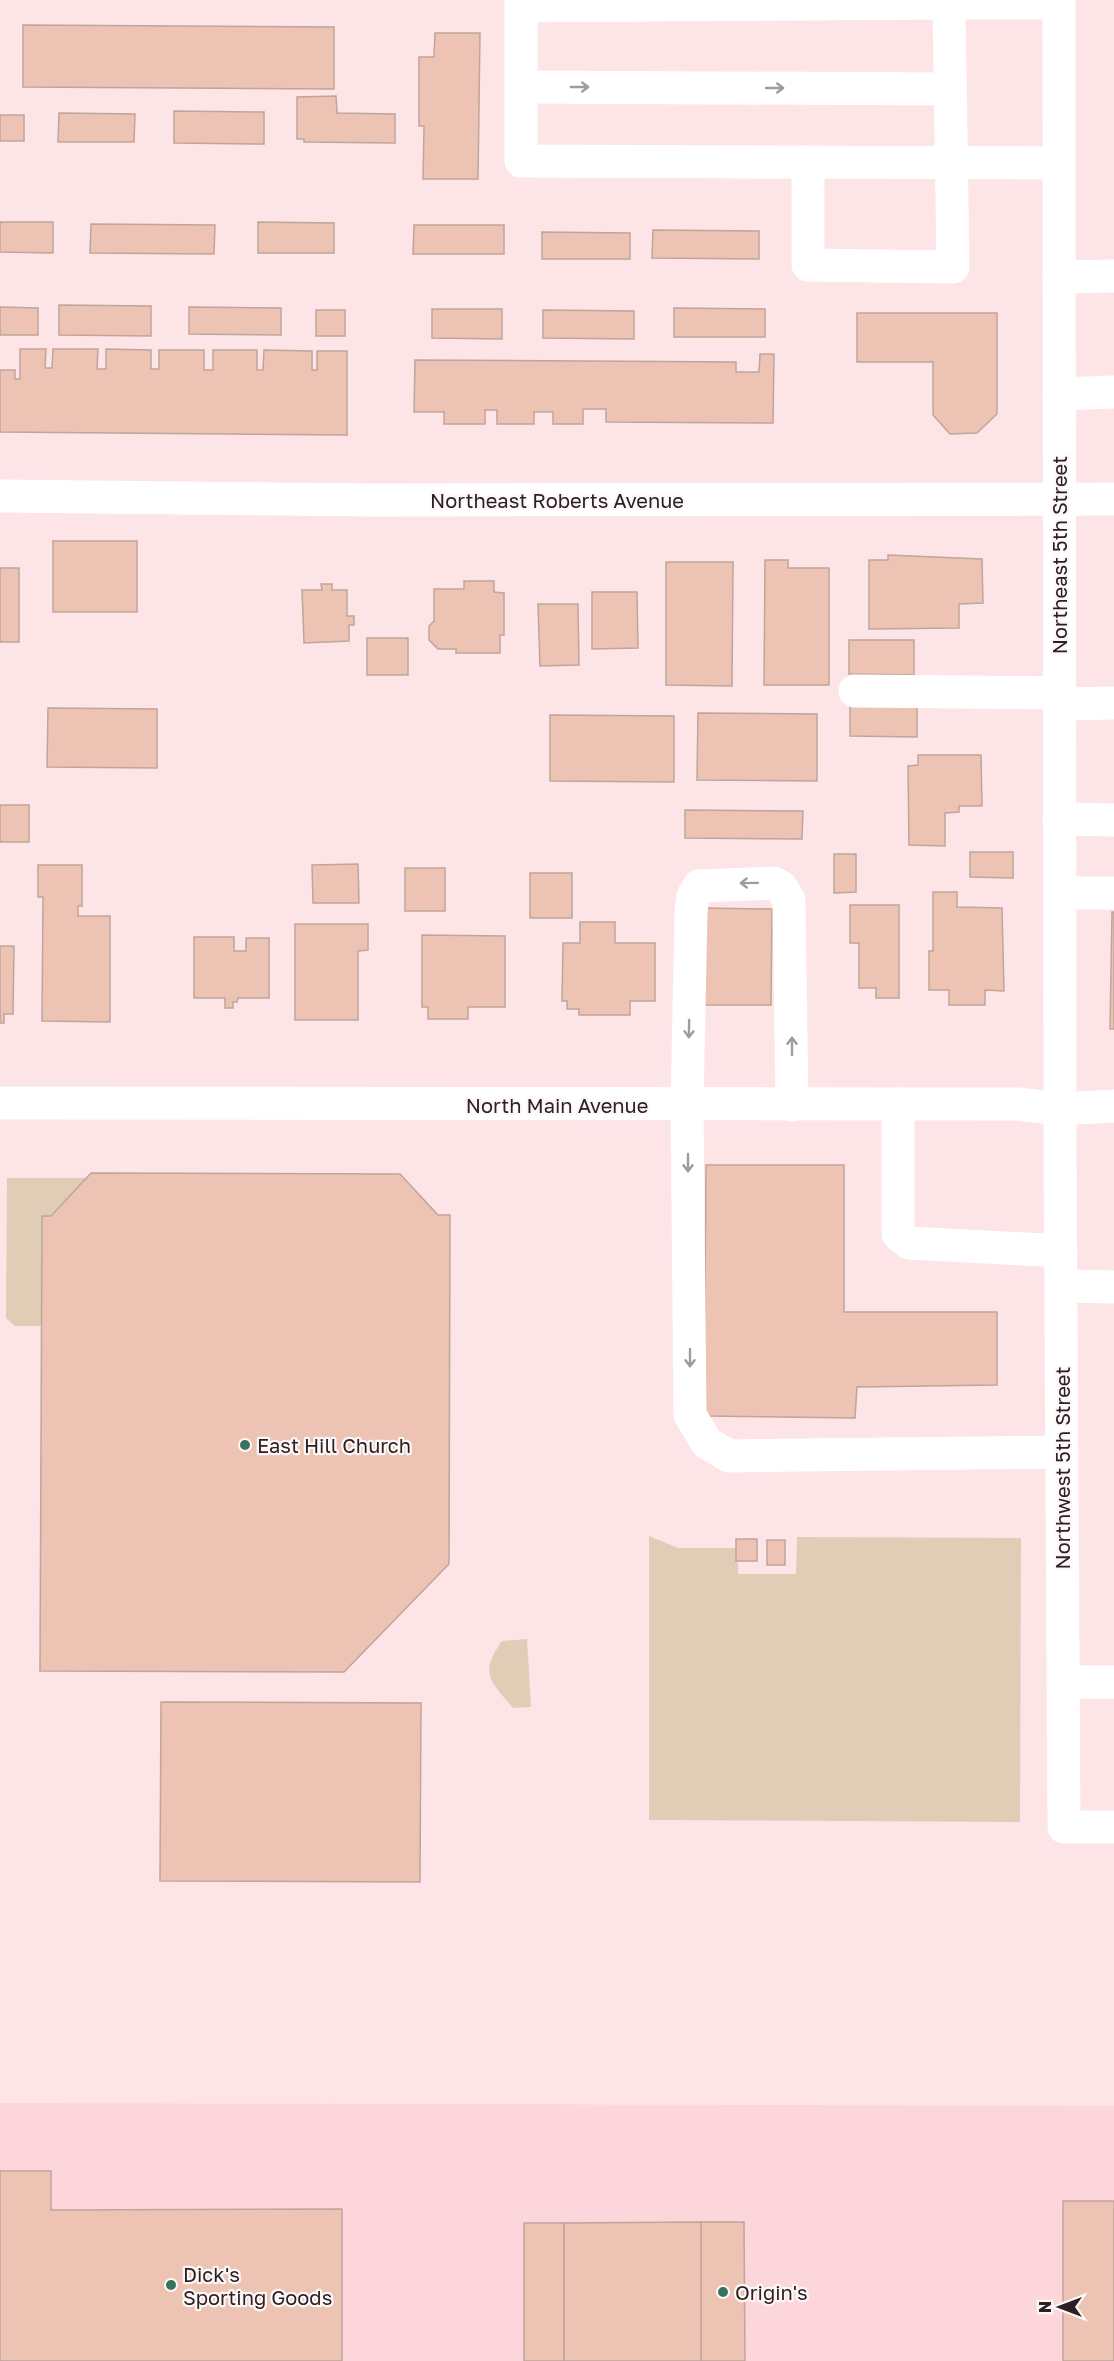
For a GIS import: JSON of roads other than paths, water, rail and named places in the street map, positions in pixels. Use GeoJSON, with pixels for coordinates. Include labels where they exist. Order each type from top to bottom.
{"type":"FeatureCollection","features":[{"type":"Feature","properties":{"kind":"street"},"geometry":{"type":"LineString","coordinates":[[1059,1],[521,3],[521,161],[1059,163]]}},
{"type":"Feature","properties":{"kind":"street","name":"Northeast 5th Street"},"geometry":{"type":"LineString","coordinates":[[1059,1],[1060,1109]]}},
{"type":"Feature","properties":{"kind":"street"},"geometry":{"type":"LineString","coordinates":[[808,162],[808,265],[953,267],[949,3]]}},
{"type":"Feature","properties":{"kind":"street"},"geometry":{"type":"LineString","coordinates":[[521,87],[950,89]]}},
{"type":"Feature","properties":{"kind":"street"},"geometry":{"type":"LineString","coordinates":[[1059,277],[1114,276]]}},
{"type":"Feature","properties":{"kind":"street"},"geometry":{"type":"LineString","coordinates":[[1059,394],[1114,392]]}},
{"type":"Feature","properties":{"kind":"street","name":"Northeast Roberts Avenue"},"geometry":{"type":"LineString","coordinates":[[0,496],[364,500],[1114,499]]}},
{"type":"Feature","properties":{"kind":"street"},"geometry":{"type":"LineString","coordinates":[[855,691],[1114,703]]}},
{"type":"Feature","properties":{"kind":"street"},"geometry":{"type":"LineString","coordinates":[[1059,819],[1114,820]]}},
{"type":"Feature","properties":{"kind":"street"},"geometry":{"type":"LineString","coordinates":[[792,1105],[791,912],[789,900],[781,887],[765,882],[699,886],[693,896],[687,1105],[690,1415],[707,1443],[729,1456],[1062,1452]]}},
{"type":"Feature","properties":{"kind":"street"},"geometry":{"type":"LineString","coordinates":[[1060,893],[1114,893]]}},
{"type":"Feature","properties":{"kind":"street","name":"North Main Avenue"},"geometry":{"type":"LineString","coordinates":[[0,1104],[1017,1104],[1060,1109],[1114,1106]]}},
{"type":"Feature","properties":{"kind":"street"},"geometry":{"type":"LineString","coordinates":[[898,1104],[898,1234],[909,1243],[1061,1251]]}},
{"type":"Feature","properties":{"kind":"street","name":"Northwest 5th Street"},"geometry":{"type":"LineString","coordinates":[[1060,1109],[1064,1827],[1114,1827]]}},
{"type":"Feature","properties":{"kind":"street"},"geometry":{"type":"LineString","coordinates":[[1061,1286],[1114,1287]]}},
{"type":"Feature","properties":{"kind":"street"},"geometry":{"type":"LineString","coordinates":[[1063,1682],[1114,1682]]}},
{"type":"Feature","properties":{"kind":"place","name":"East Hill Church"},"geometry":{"type":"Point","coordinates":[245,1445]}},
{"type":"Feature","properties":{"kind":"place","name":"Dick's Sporting Goods"},"geometry":{"type":"Point","coordinates":[171,2285]}},
{"type":"Feature","properties":{"kind":"place","name":"Origin's"},"geometry":{"type":"Point","coordinates":[723,2292]}}]}
